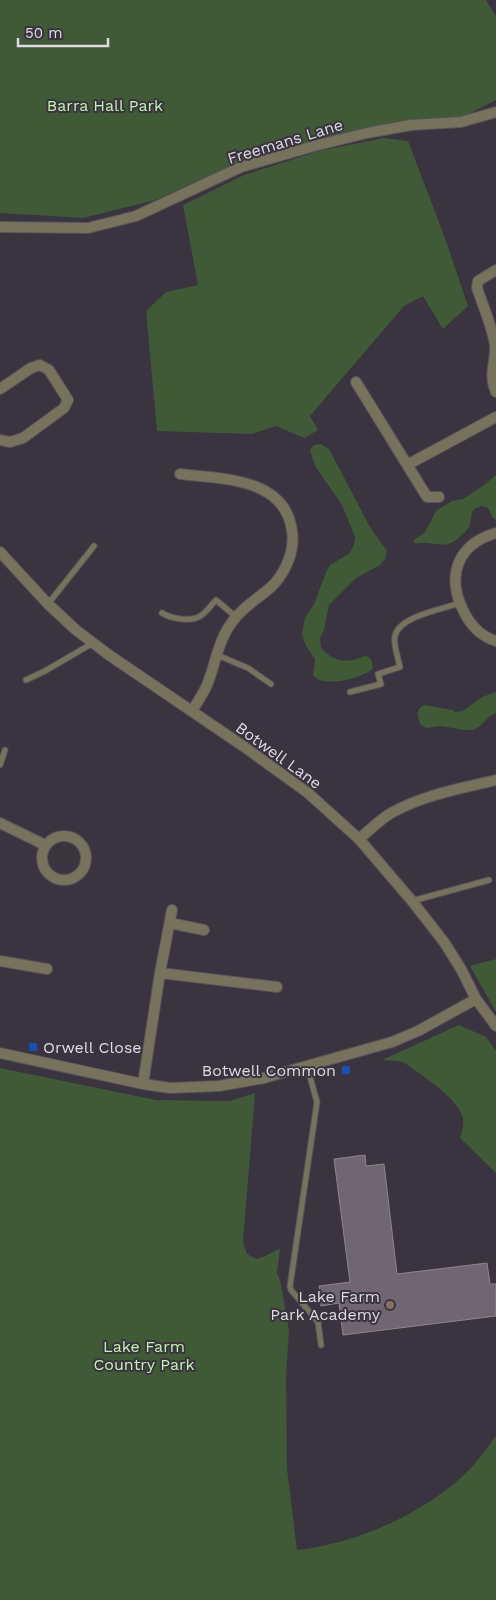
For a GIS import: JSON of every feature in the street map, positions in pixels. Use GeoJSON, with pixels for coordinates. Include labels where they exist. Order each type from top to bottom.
{"type":"FeatureCollection","features":[{"type":"Feature","properties":{"kind":"street","name":"Freemans Lane"},"geometry":{"type":"LineString","coordinates":[[0,227],[88,228],[136,216],[241,167],[314,146],[410,125],[461,122],[496,112]]}},
{"type":"Feature","properties":{"kind":"street"},"geometry":{"type":"LineString","coordinates":[[496,270],[478,280],[477,288],[496,353],[492,374],[492,383],[496,392]]}},
{"type":"Feature","properties":{"kind":"street"},"geometry":{"type":"LineString","coordinates":[[0,389],[31,368],[40,365],[49,370],[68,400],[64,408],[23,438],[10,442],[0,440]]}},
{"type":"Feature","properties":{"kind":"street"},"geometry":{"type":"LineString","coordinates":[[356,382],[427,497],[439,497]]}},
{"type":"Feature","properties":{"kind":"street"},"geometry":{"type":"LineString","coordinates":[[407,465],[496,417]]}},
{"type":"Feature","properties":{"kind":"street"},"geometry":{"type":"LineString","coordinates":[[180,474],[235,481],[256,486],[268,493],[283,506],[289,519],[293,541],[290,557],[275,584],[250,603],[236,617],[227,630],[216,655],[207,685],[192,711]]}},
{"type":"Feature","properties":{"kind":"street"},"geometry":{"type":"LineString","coordinates":[[496,533],[475,543],[459,561],[455,580],[460,603],[467,618],[483,636],[496,641]]}},
{"type":"Feature","properties":{"kind":"street","name":"Botwell Lane"},"geometry":{"type":"LineString","coordinates":[[0,552],[48,604],[76,630],[308,793],[360,839],[412,901],[455,958],[476,999],[496,1026]]}},
{"type":"Feature","properties":{"kind":"street"},"geometry":{"type":"LineString","coordinates":[[360,839],[386,816],[402,808],[435,796],[496,780]]}},
{"type":"Feature","properties":{"kind":"street"},"geometry":{"type":"LineString","coordinates":[[0,823],[45,845]]}},
{"type":"Feature","properties":{"kind":"street"},"geometry":{"type":"LineString","coordinates":[[61,836],[78,841],[85,852],[86,858],[79,874],[64,880],[53,878],[45,871],[42,861],[45,845],[61,836]]}},
{"type":"Feature","properties":{"kind":"street"},"geometry":{"type":"LineString","coordinates":[[143,1084],[172,910]]}},
{"type":"Feature","properties":{"kind":"street"},"geometry":{"type":"LineString","coordinates":[[170,923],[204,930]]}},
{"type":"Feature","properties":{"kind":"street"},"geometry":{"type":"LineString","coordinates":[[0,961],[47,969]]}},
{"type":"Feature","properties":{"kind":"street"},"geometry":{"type":"LineString","coordinates":[[160,973],[277,987]]}},
{"type":"Feature","properties":{"kind":"street"},"geometry":{"type":"LineString","coordinates":[[0,1052],[143,1084],[170,1088],[225,1086],[264,1078],[407,1036],[476,999]]}},
{"type":"Feature","properties":{"kind":"lane"},"geometry":{"type":"LineString","coordinates":[[48,604],[94,546]]}},
{"type":"Feature","properties":{"kind":"lane"},"geometry":{"type":"LineString","coordinates":[[162,613],[170,618],[180,620],[202,616],[216,600],[236,617]]}},
{"type":"Feature","properties":{"kind":"lane"},"geometry":{"type":"LineString","coordinates":[[350,692],[381,684],[378,674],[400,666],[394,637],[402,624],[410,619],[460,603]]}},
{"type":"Feature","properties":{"kind":"lane"},"geometry":{"type":"LineString","coordinates":[[26,680],[93,643]]}},
{"type":"Feature","properties":{"kind":"lane"},"geometry":{"type":"LineString","coordinates":[[216,655],[248,668],[271,684]]}},
{"type":"Feature","properties":{"kind":"lane"},"geometry":{"type":"LineString","coordinates":[[0,765],[5,750]]}},
{"type":"Feature","properties":{"kind":"lane"},"geometry":{"type":"LineString","coordinates":[[412,901],[489,880]]}},
{"type":"Feature","properties":{"kind":"lane"},"geometry":{"type":"LineString","coordinates":[[307,1066],[317,1102],[290,1286],[318,1322],[321,1345]]}},
{"type":"Feature","properties":{"kind":"green space","name":"Barra Hall Park"},"geometry":{"type":"Polygon","coordinates":[[[0,0],[486,0],[496,16],[496,100],[461,118],[392,123],[311,141],[246,159],[155,200],[83,218],[0,213],[0,0]]]}},
{"type":"Feature","properties":{"kind":"green space"},"geometry":{"type":"Polygon","coordinates":[[[384,138],[408,141],[445,238],[468,306],[443,329],[423,296],[404,306],[310,416],[318,430],[304,438],[276,426],[252,434],[157,431],[146,311],[166,292],[198,285],[183,205],[244,175],[319,151],[384,138]]]}},
{"type":"Feature","properties":{"kind":"green space"},"geometry":{"type":"Polygon","coordinates":[[[321,444],[329,449],[370,527],[387,551],[385,559],[380,565],[356,578],[329,605],[324,630],[320,638],[321,648],[329,655],[342,660],[352,660],[367,656],[371,660],[373,668],[361,675],[334,682],[318,679],[313,675],[315,659],[305,644],[302,634],[305,618],[314,604],[327,570],[330,565],[350,553],[355,537],[342,505],[315,466],[310,450],[314,445],[321,444]]]}},
{"type":"Feature","properties":{"kind":"green space"},"geometry":{"type":"Polygon","coordinates":[[[496,475],[496,520],[488,508],[478,507],[473,510],[468,528],[452,543],[440,545],[414,543],[414,540],[425,532],[436,511],[452,501],[463,499],[496,475]]]}},
{"type":"Feature","properties":{"kind":"green space"},"geometry":{"type":"Polygon","coordinates":[[[496,692],[496,713],[473,730],[441,726],[426,728],[421,725],[418,711],[424,705],[453,710],[455,712],[463,711],[482,697],[496,692]]]}},
{"type":"Feature","properties":{"kind":"green space"},"geometry":{"type":"Polygon","coordinates":[[[496,959],[496,1012],[470,966],[496,959]]]}},
{"type":"Feature","properties":{"kind":"green space"},"geometry":{"type":"Polygon","coordinates":[[[459,1025],[486,1037],[496,1051],[496,1173],[460,1138],[463,1127],[462,1115],[458,1107],[445,1093],[405,1063],[382,1060],[459,1025]]]}},
{"type":"Feature","properties":{"kind":"green space","name":"Lake Farm Country Park"},"geometry":{"type":"Polygon","coordinates":[[[0,1068],[156,1100],[230,1101],[255,1093],[243,1243],[247,1254],[256,1259],[280,1249],[277,1273],[289,1330],[286,1376],[287,1468],[297,1550],[321,1546],[368,1533],[414,1511],[435,1498],[472,1467],[496,1436],[496,1600],[0,1600],[0,1068]]]}},
{"type":"Feature","properties":{"kind":"building"},"geometry":{"type":"Polygon","coordinates":[[[365,1155],[366,1166],[384,1164],[397,1274],[487,1263],[490,1284],[496,1284],[496,1316],[343,1335],[339,1303],[321,1306],[319,1286],[350,1282],[334,1159],[365,1155]]]}},
{"type":"Feature","properties":{"kind":"place","name":"Orwell Close"},"geometry":{"type":"Point","coordinates":[33,1047]}},
{"type":"Feature","properties":{"kind":"place","name":"Botwell Common"},"geometry":{"type":"Point","coordinates":[346,1070]}},
{"type":"Feature","properties":{"kind":"place","name":"Lake Farm Park Academy"},"geometry":{"type":"Point","coordinates":[390,1305]}}]}
